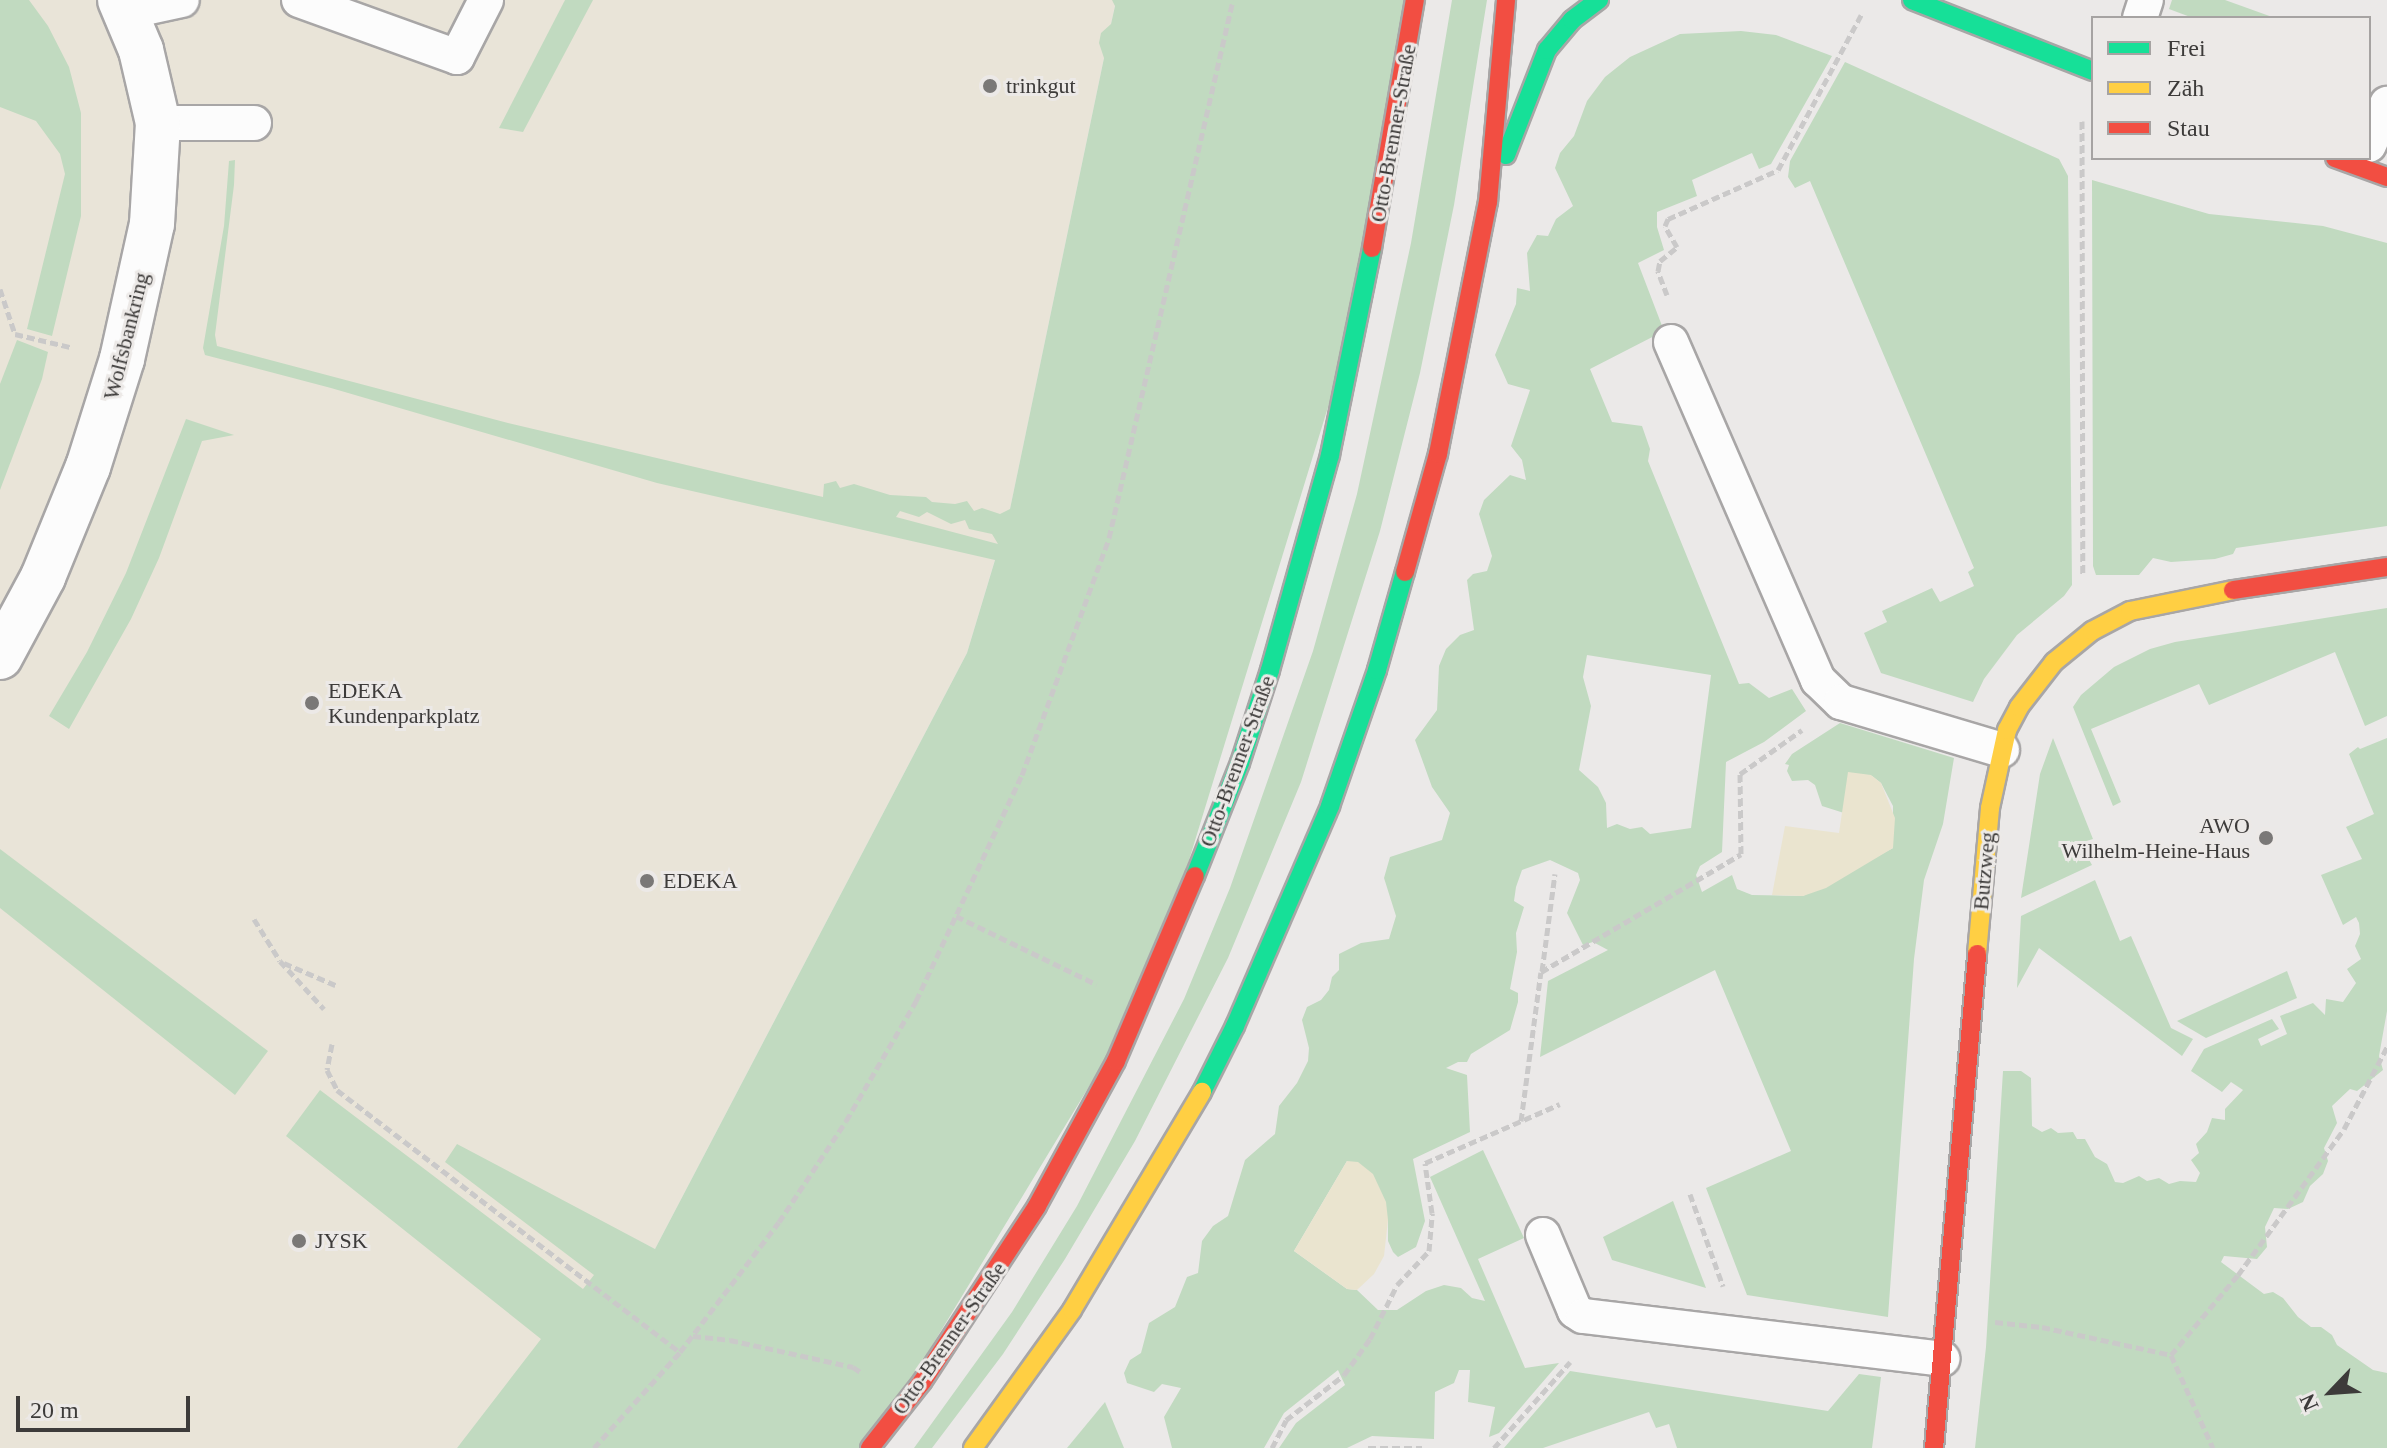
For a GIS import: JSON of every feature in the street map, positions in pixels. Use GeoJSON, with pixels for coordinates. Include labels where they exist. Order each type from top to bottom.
{"type":"FeatureCollection","features":[{"type":"Feature","properties":{"kind":"street","name":"Otto-Brenner-Straße"},"geometry":{"type":"LineString","coordinates":[[870,1448],[968,1316],[1037,1206],[1116,1061],[1240,763],[1310,531],[1367,280],[1415,0]]}},
{"type":"Feature","properties":{"kind":"street"},"geometry":{"type":"LineString","coordinates":[[973,1448],[1064,1323],[1182,1130],[1235,1026],[1330,806],[1377,670],[1438,454],[1488,202],[1506,0]]}},
{"type":"Feature","properties":{"kind":"street"},"geometry":{"type":"LineString","coordinates":[[1488,202],[1547,50],[1572,20],[1599,0]]}},
{"type":"Feature","properties":{"kind":"street"},"geometry":{"type":"LineString","coordinates":[[1912,0],[2088,69]]}},
{"type":"Feature","properties":{"kind":"street","name":"Wolfsbankring"},"geometry":{"type":"LineString","coordinates":[[7,631],[88,467],[122,359],[152,224],[158,123],[148,74],[123,6]]}},
{"type":"Feature","properties":{"kind":"street","name":"Butzweg"},"geometry":{"type":"LineString","coordinates":[[1934,1448],[1990,808],[2002,750],[2013,718],[2054,662],[2092,631],[2142,606],[2387,567]]}},
{"type":"Feature","properties":{"kind":"lane"},"geometry":{"type":"LineString","coordinates":[[123,6],[182,0]]}},
{"type":"Feature","properties":{"kind":"lane"},"geometry":{"type":"LineString","coordinates":[[299,0],[457,57],[486,0]]}},
{"type":"Feature","properties":{"kind":"lane"},"geometry":{"type":"LineString","coordinates":[[2371,142],[2387,104]]}},
{"type":"Feature","properties":{"kind":"lane"},"geometry":{"type":"LineString","coordinates":[[158,123],[254,123]]}},
{"type":"Feature","properties":{"kind":"lane"},"geometry":{"type":"LineString","coordinates":[[1671,342],[1810,668],[1828,692],[1841,702],[2002,750]]}},
{"type":"Feature","properties":{"kind":"lane"},"geometry":{"type":"LineString","coordinates":[[1543,1235],[1575,1311],[1583,1316],[1739,1332],[1942,1359]]}},
{"type":"Feature","properties":{"kind":"path"},"geometry":{"type":"LineString","coordinates":[[594,1448],[680,1352],[779,1222],[846,1121],[916,1001],[1022,775],[1109,538],[1233,0]]}},
{"type":"Feature","properties":{"kind":"path"},"geometry":{"type":"LineString","coordinates":[[1671,342],[1676,318],[1658,271],[1660,261],[1677,247],[1665,226],[1668,219],[1778,170],[1862,13]]}},
{"type":"Feature","properties":{"kind":"path"},"geometry":{"type":"LineString","coordinates":[[2088,69],[2083,582],[2092,631]]}},
{"type":"Feature","properties":{"kind":"path"},"geometry":{"type":"LineString","coordinates":[[0,289],[15,334],[50,343]]}},
{"type":"Feature","properties":{"kind":"path"},"geometry":{"type":"LineString","coordinates":[[1541,972],[1741,854],[1740,774],[1841,702]]}},
{"type":"Feature","properties":{"kind":"path"},"geometry":{"type":"LineString","coordinates":[[1521,1121],[1555,874]]}},
{"type":"Feature","properties":{"kind":"path"},"geometry":{"type":"LineString","coordinates":[[956,916],[1141,1006]]}},
{"type":"Feature","properties":{"kind":"path"},"geometry":{"type":"LineString","coordinates":[[254,919],[280,961],[324,1009]]}},
{"type":"Feature","properties":{"kind":"path"},"geometry":{"type":"LineString","coordinates":[[280,961],[335,985]]}},
{"type":"Feature","properties":{"kind":"path"},"geometry":{"type":"LineString","coordinates":[[332,1044],[327,1070],[337,1090],[680,1352]]}},
{"type":"Feature","properties":{"kind":"path"},"geometry":{"type":"LineString","coordinates":[[2171,1355],[2238,1275],[2344,1129],[2387,1047]]}},
{"type":"Feature","properties":{"kind":"path"},"geometry":{"type":"LineString","coordinates":[[1272,1448],[1286,1420],[1344,1375],[1370,1339],[1397,1285],[1429,1251],[1432,1213],[1425,1163],[1560,1104]]}},
{"type":"Feature","properties":{"kind":"path"},"geometry":{"type":"LineString","coordinates":[[1690,1194],[1739,1332]]}},
{"type":"Feature","properties":{"kind":"path"},"geometry":{"type":"LineString","coordinates":[[1494,1448],[1608,1318]]}},
{"type":"Feature","properties":{"kind":"path"},"geometry":{"type":"LineString","coordinates":[[2042,1327],[2171,1355]]}},
{"type":"Feature","properties":{"kind":"path"},"geometry":{"type":"LineString","coordinates":[[692,1336],[730,1340],[853,1367],[905,1403]]}},
{"type":"Feature","properties":{"kind":"path"},"geometry":{"type":"LineString","coordinates":[[2171,1355],[2213,1448]]}},
{"type":"Feature","properties":{"kind":"path"},"geometry":{"type":"LineString","coordinates":[[1368,1448],[1422,1448]]}},
{"type":"Feature","properties":{"kind":"shaded area"},"geometry":{"type":"Polygon","coordinates":[[[0,0],[1116,0],[1010,509],[967,653],[655,1249],[627,1235],[457,1448],[0,1448],[0,0]]]}},
{"type":"Feature","properties":{"kind":"green space"},"geometry":{"type":"Polygon","coordinates":[[[0,0],[29,0],[48,26],[69,67],[81,113],[81,216],[52,336],[27,329],[65,174],[60,154],[36,121],[0,107],[0,0]]]}},
{"type":"Feature","properties":{"kind":"green space"},"geometry":{"type":"Polygon","coordinates":[[[565,0],[593,0],[523,132],[499,128],[565,0]]]}},
{"type":"Feature","properties":{"kind":"green space"},"geometry":{"type":"Polygon","coordinates":[[[1112,0],[1415,0],[1367,280],[1151,984],[870,1448],[457,1448],[541,1339],[286,1136],[320,1090],[583,1289],[594,1275],[445,1162],[457,1144],[655,1249],[967,653],[995,560],[657,483],[331,388],[205,355],[203,348],[224,226],[229,161],[235,160],[234,185],[215,335],[217,346],[508,423],[823,497],[824,484],[836,481],[840,488],[854,484],[890,495],[926,497],[932,502],[955,504],[967,501],[974,511],[982,508],[1000,514],[1010,509],[1104,58],[1099,43],[1101,33],[1111,24],[1115,6],[1112,0]],[[900,511],[896,517],[998,544],[992,534],[969,529],[965,520],[951,524],[927,512],[919,517],[900,511]]]}},
{"type":"Feature","properties":{"kind":"green space"},"geometry":{"type":"Polygon","coordinates":[[[1452,0],[1487,0],[1454,205],[1420,373],[1380,531],[1301,782],[1228,958],[1135,1141],[1065,1259],[1003,1354],[932,1448],[914,1448],[1012,1312],[1077,1206],[1184,999],[1230,888],[1313,651],[1357,494],[1411,243],[1452,0]]]}},
{"type":"Feature","properties":{"kind":"green space"},"geometry":{"type":"Polygon","coordinates":[[[2172,0],[2225,0],[2269,16],[2188,16],[2169,9],[2172,0]]]}},
{"type":"Feature","properties":{"kind":"green space"},"geometry":{"type":"Polygon","coordinates":[[[1741,31],[1776,35],[1832,56],[1771,164],[1759,169],[1752,153],[1692,180],[1697,196],[1657,212],[1657,227],[1664,250],[1638,263],[1664,331],[1590,369],[1612,422],[1642,426],[1650,449],[1648,461],[1739,684],[1749,683],[1769,698],[1792,689],[1806,711],[1764,742],[1726,762],[1722,852],[1700,866],[1696,875],[1702,892],[1732,875],[1737,889],[1752,895],[1803,896],[1893,848],[1893,806],[1881,783],[1872,776],[1844,813],[1822,806],[1815,785],[1808,780],[1792,781],[1787,771],[1789,765],[1785,764],[1792,754],[1840,723],[1954,758],[1943,824],[1924,880],[1914,959],[1888,1317],[1747,1295],[1706,1188],[1791,1151],[1715,970],[1540,1057],[1548,981],[1608,950],[1593,942],[1583,945],[1567,913],[1580,880],[1578,873],[1550,860],[1522,870],[1516,887],[1514,901],[1524,907],[1516,933],[1517,952],[1510,989],[1518,993],[1518,1002],[1510,1030],[1471,1054],[1467,1062],[1458,1062],[1446,1068],[1467,1075],[1470,1132],[1413,1159],[1425,1221],[1416,1247],[1398,1257],[1393,1252],[1388,1241],[1388,1221],[1347,1161],[1294,1251],[1347,1289],[1357,1290],[1378,1310],[1397,1310],[1426,1291],[1444,1285],[1461,1288],[1472,1298],[1485,1301],[1430,1177],[1483,1150],[1524,1238],[1478,1259],[1525,1368],[1559,1363],[1499,1433],[1489,1437],[1495,1407],[1468,1402],[1470,1370],[1459,1370],[1454,1383],[1435,1392],[1434,1439],[1372,1436],[1347,1448],[1279,1448],[1296,1423],[1345,1385],[1338,1370],[1284,1413],[1264,1448],[1172,1448],[1164,1417],[1181,1388],[1162,1384],[1154,1392],[1127,1383],[1124,1373],[1130,1360],[1141,1353],[1149,1323],[1175,1307],[1187,1277],[1198,1273],[1202,1241],[1213,1226],[1228,1216],[1245,1160],[1275,1134],[1279,1106],[1297,1083],[1308,1061],[1309,1048],[1302,1020],[1307,1007],[1321,1000],[1329,990],[1332,977],[1339,970],[1339,954],[1361,943],[1389,939],[1396,916],[1384,878],[1390,857],[1442,840],[1450,813],[1432,787],[1415,740],[1437,710],[1439,666],[1446,649],[1460,635],[1474,630],[1467,580],[1473,574],[1487,571],[1492,556],[1479,514],[1484,500],[1510,475],[1526,480],[1522,460],[1511,446],[1530,390],[1508,384],[1495,355],[1516,304],[1517,288],[1530,291],[1527,253],[1537,235],[1548,236],[1556,219],[1573,206],[1555,168],[1560,153],[1574,136],[1587,101],[1605,77],[1630,57],[1680,34],[1741,31]],[[1587,655],[1583,677],[1591,706],[1579,770],[1598,787],[1606,803],[1607,828],[1617,824],[1630,829],[1642,827],[1650,834],[1691,828],[1711,675],[1587,655]]]}},
{"type":"Feature","properties":{"kind":"green space"},"geometry":{"type":"Polygon","coordinates":[[[1845,62],[2059,159],[2068,176],[2072,585],[2064,596],[2017,635],[1984,679],[1973,702],[1881,673],[1864,633],[1887,622],[1882,611],[1932,588],[1940,602],[1974,586],[1968,572],[1974,568],[1810,181],[1795,188],[1788,177],[1790,161],[1845,62]]]}},
{"type":"Feature","properties":{"kind":"green space"},"geometry":{"type":"Polygon","coordinates":[[[2092,180],[2209,214],[2323,226],[2387,243],[2387,526],[2236,548],[2233,554],[2215,559],[2171,562],[2153,558],[2139,575],[2096,575],[2093,566],[2092,180]]]}},
{"type":"Feature","properties":{"kind":"green space"},"geometry":{"type":"Polygon","coordinates":[[[17,340],[48,352],[42,379],[0,490],[0,384],[17,340]]]}},
{"type":"Feature","properties":{"kind":"green space"},"geometry":{"type":"Polygon","coordinates":[[[186,419],[234,435],[202,441],[159,558],[131,619],[69,729],[49,716],[87,652],[126,573],[186,419]]]}},
{"type":"Feature","properties":{"kind":"green space"},"geometry":{"type":"Polygon","coordinates":[[[2387,608],[2387,716],[2365,726],[2335,652],[2209,705],[2199,684],[2091,729],[2121,802],[2113,806],[2073,707],[2081,695],[2114,667],[2150,649],[2175,642],[2387,608]]]}},
{"type":"Feature","properties":{"kind":"green space"},"geometry":{"type":"Polygon","coordinates":[[[2053,738],[2093,839],[2080,843],[2092,865],[2021,898],[2040,774],[2053,738]]]}},
{"type":"Feature","properties":{"kind":"green space"},"geometry":{"type":"Polygon","coordinates":[[[2387,738],[2387,1011],[2379,1056],[2383,1070],[2357,1091],[2350,1089],[2332,1106],[2337,1123],[2324,1148],[2328,1161],[2323,1174],[2310,1186],[2303,1202],[2288,1209],[2274,1208],[2265,1227],[2267,1247],[2257,1259],[2224,1256],[2221,1262],[2264,1294],[2273,1292],[2283,1298],[2298,1317],[2311,1327],[2321,1327],[2332,1335],[2337,1345],[2373,1370],[2387,1373],[2387,1448],[1975,1448],[1986,1347],[2003,1071],[2021,1071],[2031,1078],[2032,1126],[2042,1132],[2051,1128],[2058,1133],[2073,1132],[2077,1139],[2085,1139],[2095,1157],[2107,1164],[2115,1182],[2123,1183],[2139,1176],[2147,1181],[2159,1178],[2169,1184],[2196,1182],[2200,1173],[2191,1160],[2199,1153],[2196,1144],[2207,1132],[2212,1118],[2225,1120],[2225,1109],[2243,1090],[2231,1082],[2222,1092],[2191,1071],[2204,1049],[2272,1019],[2279,1029],[2258,1039],[2261,1046],[2287,1034],[2280,1016],[2313,1003],[2325,1015],[2326,999],[2343,1002],[2356,983],[2347,969],[2361,959],[2355,946],[2360,934],[2359,923],[2356,917],[2343,925],[2321,875],[2362,859],[2346,827],[2374,814],[2349,754],[2358,747],[2360,749],[2387,738]]]}},
{"type":"Feature","properties":{"kind":"green space"},"geometry":{"type":"Polygon","coordinates":[[[0,849],[268,1051],[235,1095],[0,908],[0,849]]]}},
{"type":"Feature","properties":{"kind":"green space"},"geometry":{"type":"Polygon","coordinates":[[[2095,880],[2120,941],[2131,936],[2171,1028],[2193,1039],[2182,1056],[2039,948],[2017,988],[2021,916],[2095,880]]]}},
{"type":"Feature","properties":{"kind":"green space"},"geometry":{"type":"Polygon","coordinates":[[[2287,971],[2297,998],[2206,1038],[2177,1021],[2287,971]]]}},
{"type":"Feature","properties":{"kind":"green space"},"geometry":{"type":"Polygon","coordinates":[[[1673,1201],[1706,1288],[1612,1260],[1603,1237],[1673,1201]]]}},
{"type":"Feature","properties":{"kind":"green space"},"geometry":{"type":"Polygon","coordinates":[[[1570,1371],[1828,1411],[1859,1374],[1881,1377],[1872,1448],[1677,1448],[1669,1424],[1656,1428],[1649,1412],[1543,1448],[1504,1448],[1570,1371]]]}},
{"type":"Feature","properties":{"kind":"green space"},"geometry":{"type":"Polygon","coordinates":[[[1105,1402],[1124,1448],[1067,1448],[1105,1402]]]}},
{"type":"Feature","properties":{"kind":"sand"},"geometry":{"type":"Polygon","coordinates":[[[1848,772],[1871,775],[1881,783],[1895,818],[1893,848],[1826,888],[1803,896],[1772,895],[1785,826],[1839,833],[1848,772]]]}},
{"type":"Feature","properties":{"kind":"sand"},"geometry":{"type":"Polygon","coordinates":[[[1347,1161],[1358,1162],[1373,1174],[1386,1202],[1388,1220],[1384,1256],[1374,1274],[1357,1290],[1347,1289],[1294,1251],[1347,1161]]]}},
{"type":"Feature","properties":{"kind":"traffic: fast"},"geometry":{"type":"LineString","coordinates":[[1506,155],[1547,50],[1572,20],[1599,0]]}},
{"type":"Feature","properties":{"kind":"traffic: fast"},"geometry":{"type":"LineString","coordinates":[[1912,0],[2091,70]]}},
{"type":"Feature","properties":{"kind":"traffic: fast"},"geometry":{"type":"LineString","coordinates":[[1195,876],[1240,763],[1270,670],[1330,455],[1372,248]]}},
{"type":"Feature","properties":{"kind":"traffic: fast"},"geometry":{"type":"LineString","coordinates":[[1202,1092],[1235,1026],[1330,806],[1377,670],[1405,572]]}},
{"type":"Feature","properties":{"kind":"traffic: slow"},"geometry":{"type":"LineString","coordinates":[[1977,954],[1990,808],[2007,730],[2019,707],[2054,662],[2092,631],[2130,611],[2233,590]]}},
{"type":"Feature","properties":{"kind":"traffic: slow"},"geometry":{"type":"LineString","coordinates":[[973,1448],[1072,1310],[1202,1092]]}},
{"type":"Feature","properties":{"kind":"traffic: jam"},"geometry":{"type":"LineString","coordinates":[[1372,248],[1415,0]]}},
{"type":"Feature","properties":{"kind":"traffic: jam"},"geometry":{"type":"LineString","coordinates":[[1405,572],[1438,454],[1488,202],[1506,0]]}},
{"type":"Feature","properties":{"kind":"traffic: jam"},"geometry":{"type":"LineString","coordinates":[[2340,160],[2387,177]]}},
{"type":"Feature","properties":{"kind":"traffic: jam"},"geometry":{"type":"LineString","coordinates":[[2233,590],[2387,567]]}},
{"type":"Feature","properties":{"kind":"traffic: jam"},"geometry":{"type":"LineString","coordinates":[[870,1448],[922,1382],[1037,1206],[1116,1061],[1195,876]]}},
{"type":"Feature","properties":{"kind":"traffic: jam"},"geometry":{"type":"LineString","coordinates":[[1934,1448],[1977,954]]}},
{"type":"Feature","properties":{"kind":"place","name":"trinkgut"},"geometry":{"type":"Point","coordinates":[990,86]}},
{"type":"Feature","properties":{"kind":"place","name":"EDEKA Kundenparkplatz"},"geometry":{"type":"Point","coordinates":[312,703]}},
{"type":"Feature","properties":{"kind":"place","name":"AWO Wilhelm-Heine-Haus"},"geometry":{"type":"Point","coordinates":[2266,838]}},
{"type":"Feature","properties":{"kind":"place","name":"EDEKA"},"geometry":{"type":"Point","coordinates":[647,881]}},
{"type":"Feature","properties":{"kind":"place","name":"JYSK"},"geometry":{"type":"Point","coordinates":[299,1241]}}]}
